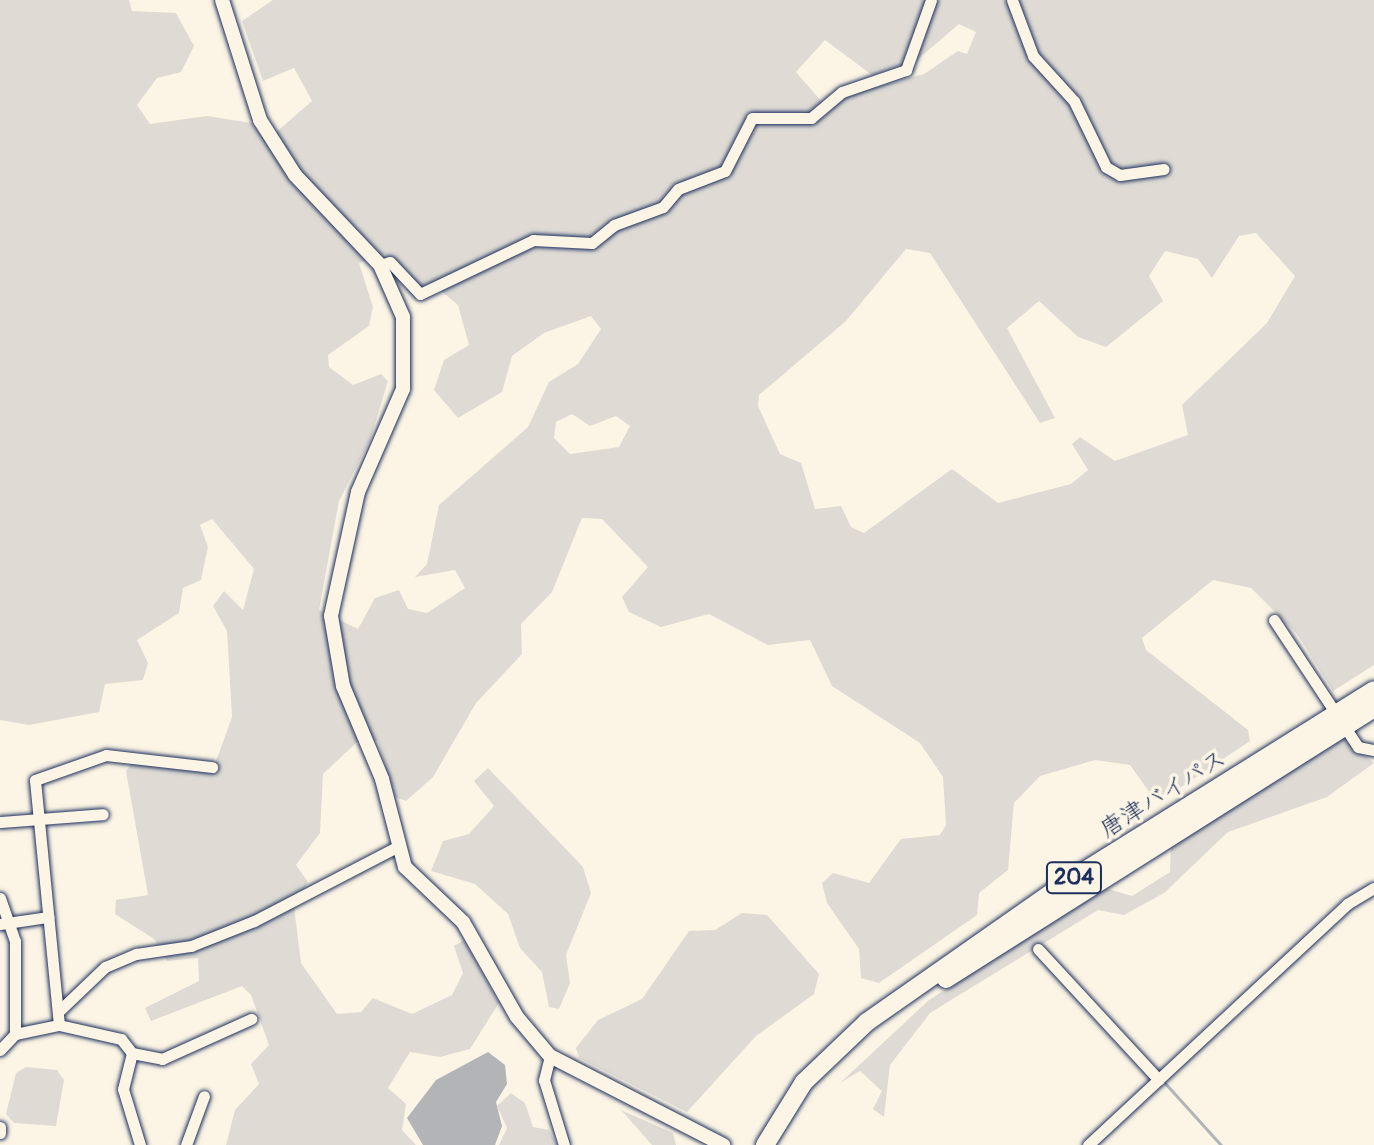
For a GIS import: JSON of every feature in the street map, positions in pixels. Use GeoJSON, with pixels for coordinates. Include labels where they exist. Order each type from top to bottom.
{"type":"FeatureCollection","features":[{"type":"Feature","properties":{"kind":"highway","name":"唐津バイパス"},"geometry":{"type":"LineString","coordinates":[[765,1145],[797,1096],[836,1050],[923,981],[1340,720],[1374,690]]}},
{"type":"Feature","properties":{"kind":"highway","name":"唐津バイパス"},"geometry":{"type":"LineString","coordinates":[[1340,720],[1374,708]]}},
{"type":"Feature","properties":{"kind":"street"},"geometry":{"type":"LineString","coordinates":[[222,0],[247,86],[274,144],[380,265],[403,317],[403,389],[358,492],[331,616],[343,686],[395,812],[397,847],[412,880],[476,939],[517,1017],[550,1056],[723,1145]]}},
{"type":"Feature","properties":{"kind":"street"},"geometry":{"type":"LineString","coordinates":[[380,265],[390,262],[420,294],[533,240],[592,243],[614,225],[663,207],[678,189],[725,171],[752,118],[811,118],[842,92],[906,70],[931,0]]}},
{"type":"Feature","properties":{"kind":"street"},"geometry":{"type":"LineString","coordinates":[[1012,0],[1033,56],[1074,101],[1106,167],[1120,175],[1164,169]]}},
{"type":"Feature","properties":{"kind":"street"},"geometry":{"type":"LineString","coordinates":[[1274,620],[1358,747],[1374,750]]}},
{"type":"Feature","properties":{"kind":"street"},"geometry":{"type":"LineString","coordinates":[[59,1025],[35,780],[93,756],[212,767]]}},
{"type":"Feature","properties":{"kind":"street"},"geometry":{"type":"LineString","coordinates":[[0,822],[103,814]]}},
{"type":"Feature","properties":{"kind":"street"},"geometry":{"type":"LineString","coordinates":[[59,1011],[105,967],[254,921],[397,847]]}},
{"type":"Feature","properties":{"kind":"street"},"geometry":{"type":"LineString","coordinates":[[1088,1145],[1374,888]]}},
{"type":"Feature","properties":{"kind":"street"},"geometry":{"type":"LineString","coordinates":[[0,898],[6,924],[15,1034]]}},
{"type":"Feature","properties":{"kind":"street"},"geometry":{"type":"LineString","coordinates":[[6,924],[48,917]]}},
{"type":"Feature","properties":{"kind":"street"},"geometry":{"type":"LineString","coordinates":[[1038,949],[1159,1080]]}},
{"type":"Feature","properties":{"kind":"street"},"geometry":{"type":"LineString","coordinates":[[0,1050],[15,1034],[59,1025],[104,1031],[132,1053],[162,1059],[251,1019]]}},
{"type":"Feature","properties":{"kind":"street"},"geometry":{"type":"LineString","coordinates":[[132,1053],[123,1089],[140,1145]]}},
{"type":"Feature","properties":{"kind":"street"},"geometry":{"type":"LineString","coordinates":[[550,1056],[544,1080],[564,1145]]}},
{"type":"Feature","properties":{"kind":"street"},"geometry":{"type":"LineString","coordinates":[[186,1145],[204,1096]]}},
{"type":"Feature","properties":{"kind":"street"},"geometry":{"type":"LineString","coordinates":[[0,1127],[0,1133]]}},
{"type":"Feature","properties":{"kind":"shaded area"},"geometry":{"type":"Polygon","coordinates":[[[0,0],[129,0],[132,11],[176,13],[194,46],[181,72],[157,78],[137,105],[150,124],[207,116],[251,123],[266,141],[312,101],[294,68],[263,81],[242,21],[273,0],[1374,0],[1374,665],[1333,691],[1297,634],[1251,588],[1213,580],[1142,638],[1146,650],[1248,730],[1250,741],[1171,794],[1152,796],[1130,765],[1095,760],[1040,776],[1014,803],[1008,870],[979,893],[977,915],[879,983],[861,978],[859,949],[827,903],[822,883],[833,873],[869,883],[901,839],[940,835],[946,825],[943,777],[920,743],[832,686],[810,640],[768,645],[709,614],[661,627],[629,612],[622,597],[648,567],[602,519],[582,518],[552,592],[521,624],[522,654],[476,703],[433,777],[406,801],[395,797],[378,741],[357,742],[323,774],[320,833],[296,865],[308,882],[294,907],[301,963],[337,1014],[361,1012],[373,998],[412,1014],[452,995],[463,973],[454,946],[464,940],[499,1003],[470,1049],[440,1057],[410,1052],[388,1088],[406,1104],[402,1130],[416,1145],[226,1145],[235,1110],[259,1084],[251,1064],[269,1045],[251,995],[242,986],[151,1021],[145,1008],[199,981],[198,958],[167,961],[154,939],[115,914],[116,900],[148,895],[126,771],[135,758],[215,764],[232,717],[227,631],[213,606],[224,591],[243,610],[254,569],[212,519],[200,525],[208,547],[201,580],[183,588],[179,613],[137,640],[148,663],[143,680],[105,684],[99,712],[29,725],[0,720],[0,0]],[[959,24],[917,60],[872,75],[825,40],[796,72],[828,109],[845,95],[924,74],[958,51],[967,54],[976,32],[959,24]],[[1256,233],[1239,236],[1212,278],[1198,259],[1165,251],[1149,276],[1163,301],[1106,347],[1078,337],[1039,301],[1007,328],[1055,418],[1040,423],[930,253],[906,249],[846,321],[759,395],[758,406],[780,454],[801,463],[815,509],[841,506],[851,527],[864,533],[952,469],[998,503],[1071,484],[1088,470],[1072,444],[1080,437],[1115,461],[1188,435],[1182,405],[1267,323],[1295,276],[1256,233]],[[385,254],[359,263],[373,307],[369,326],[328,355],[329,367],[353,385],[381,374],[388,381],[370,440],[339,501],[319,610],[358,629],[375,598],[399,590],[408,609],[427,613],[465,588],[455,570],[415,577],[427,564],[439,505],[528,427],[549,382],[578,364],[601,329],[591,316],[544,333],[512,356],[502,392],[458,418],[434,390],[444,360],[469,345],[458,305],[433,284],[411,290],[385,254]],[[572,414],[556,422],[554,438],[570,454],[619,447],[630,426],[616,416],[590,426],[572,414]]]}},
{"type":"Feature","properties":{"kind":"shaded area"},"geometry":{"type":"Polygon","coordinates":[[[1343,739],[1374,763],[1327,797],[1228,832],[1164,893],[1124,915],[1098,910],[930,1013],[890,1065],[884,1117],[873,1109],[882,1091],[860,1071],[840,1083],[929,1000],[1105,888],[1132,896],[1170,872],[1171,845],[1343,739]]]}},
{"type":"Feature","properties":{"kind":"shaded area"},"geometry":{"type":"Polygon","coordinates":[[[488,768],[583,867],[591,893],[566,955],[570,983],[559,1009],[549,1007],[542,972],[520,948],[508,914],[475,884],[431,871],[443,841],[469,834],[494,806],[474,781],[488,768]]]}},
{"type":"Feature","properties":{"kind":"shaded area"},"geometry":{"type":"Polygon","coordinates":[[[742,913],[767,915],[819,974],[814,994],[756,1036],[687,1112],[579,1058],[576,1048],[598,1020],[642,999],[689,931],[715,930],[742,913]]]}},
{"type":"Feature","properties":{"kind":"shaded area"},"geometry":{"type":"Polygon","coordinates":[[[488,1052],[505,1065],[507,1084],[496,1102],[502,1126],[495,1145],[423,1145],[407,1118],[436,1080],[488,1052]]]}},
{"type":"Feature","properties":{"kind":"shaded area"},"geometry":{"type":"Polygon","coordinates":[[[26,1067],[57,1070],[64,1080],[56,1126],[14,1123],[6,1114],[16,1073],[26,1067]]]}},
{"type":"Feature","properties":{"kind":"shaded area"},"geometry":{"type":"Polygon","coordinates":[[[511,1093],[525,1103],[533,1127],[549,1130],[557,1145],[499,1145],[507,1128],[497,1106],[511,1093]]]}},
{"type":"Feature","properties":{"kind":"shaded area"},"geometry":{"type":"Polygon","coordinates":[[[621,1110],[673,1133],[676,1145],[652,1145],[621,1110]]]}},
{"type":"Feature","properties":{"kind":"waterway"},"geometry":{"type":"LineString","coordinates":[[1164,1082],[1221,1145]]}}]}
